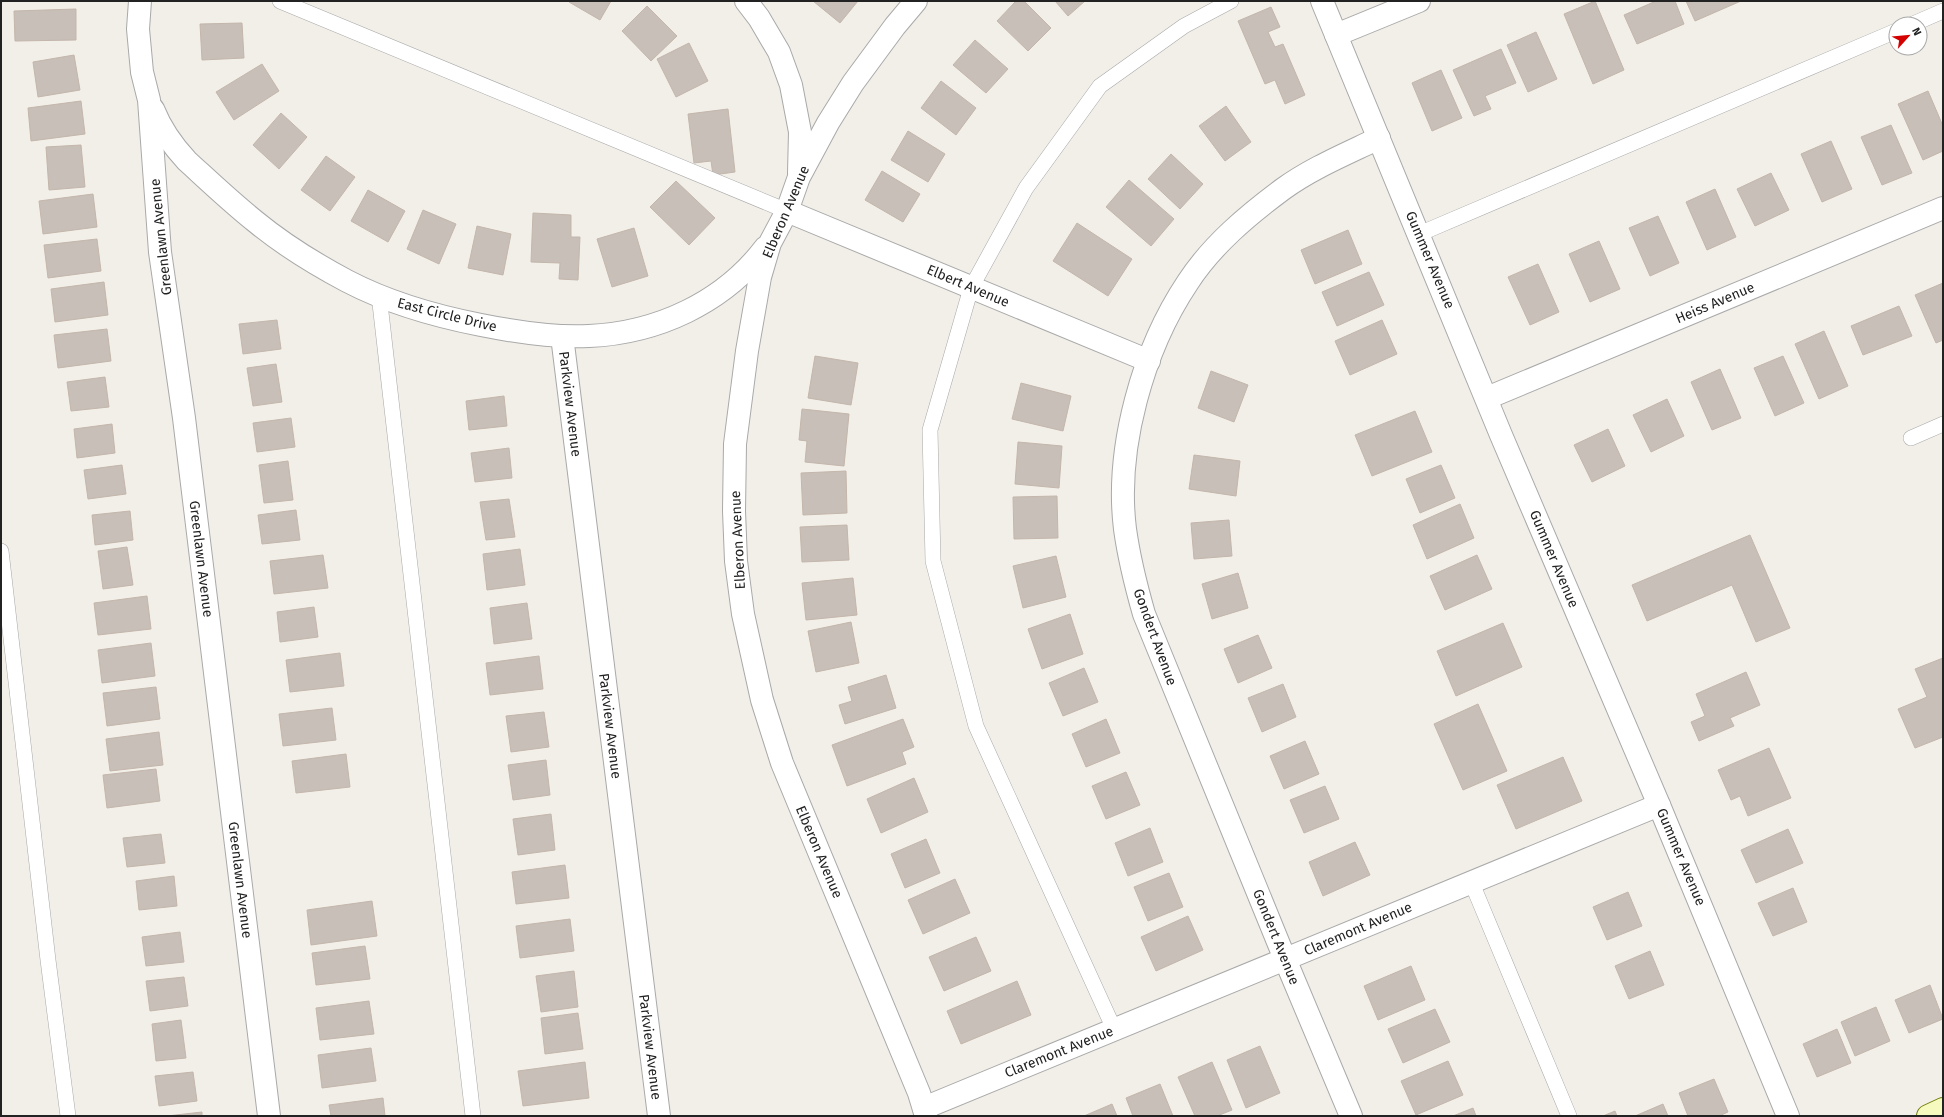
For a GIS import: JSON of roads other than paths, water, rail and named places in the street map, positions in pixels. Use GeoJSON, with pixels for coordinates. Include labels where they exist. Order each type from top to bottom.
{"type":"FeatureCollection","features":[{"type":"Feature","properties":{"kind":"main road"},"geometry":{"type":"LineString","coordinates":[[1928,1116],[1943,1109]]}},
{"type":"Feature","properties":{"kind":"street","name":"Greenlawn Avenue"},"geometry":{"type":"LineString","coordinates":[[140,1],[138,29],[142,72],[149,100],[160,252],[186,434],[270,1116]]}},
{"type":"Feature","properties":{"kind":"street"},"geometry":{"type":"LineString","coordinates":[[746,1],[759,18],[779,52],[791,85],[800,132],[799,177]]}},
{"type":"Feature","properties":{"kind":"street","name":"Elberon Avenue"},"geometry":{"type":"LineString","coordinates":[[916,1],[895,26],[853,83],[828,123],[799,177],[787,211],[770,243],[760,277],[747,351],[735,444],[734,511],[736,561],[743,614],[762,700],[782,763],[925,1112]]}},
{"type":"Feature","properties":{"kind":"street","name":"Gummer Avenue"},"geometry":{"type":"LineString","coordinates":[[1322,1],[1788,1116]]}},
{"type":"Feature","properties":{"kind":"street"},"geometry":{"type":"LineString","coordinates":[[1336,35],[1419,1]]}},
{"type":"Feature","properties":{"kind":"street","name":"East Circle Drive"},"geometry":{"type":"LineString","coordinates":[[149,100],[160,126],[176,150],[257,223],[301,254],[348,282],[395,303],[451,319],[509,330],[562,336],[589,336],[627,332],[663,321],[698,306],[728,288],[752,265],[770,243]]}},
{"type":"Feature","properties":{"kind":"street","name":"Gondert Avenue"},"geometry":{"type":"LineString","coordinates":[[1351,1116],[1144,614],[1132,572],[1125,528],[1123,485],[1128,439],[1142,382],[1168,316],[1189,281],[1220,244],[1246,218],[1284,189],[1315,169],[1379,138]]}},
{"type":"Feature","properties":{"kind":"street","name":"Heiss Avenue"},"geometry":{"type":"LineString","coordinates":[[1487,398],[1943,208]]}},
{"type":"Feature","properties":{"kind":"street","name":"Elbert Avenue"},"geometry":{"type":"LineString","coordinates":[[787,211],[1149,361]]}},
{"type":"Feature","properties":{"kind":"street","name":"Parkview Avenue"},"geometry":{"type":"LineString","coordinates":[[562,336],[659,1116]]}},
{"type":"Feature","properties":{"kind":"street","name":"Claremont Avenue"},"geometry":{"type":"LineString","coordinates":[[925,1112],[1114,1029],[1659,805]]}},
{"type":"Feature","properties":{"kind":"lane"},"geometry":{"type":"LineString","coordinates":[[280,1],[787,211]]}},
{"type":"Feature","properties":{"kind":"lane"},"geometry":{"type":"LineString","coordinates":[[1114,1029],[976,726],[933,561],[930,430],[971,288],[1026,188],[1100,86],[1184,26],[1231,1]]}},
{"type":"Feature","properties":{"kind":"lane"},"geometry":{"type":"LineString","coordinates":[[1928,18],[1943,11]]}},
{"type":"Feature","properties":{"kind":"lane"},"geometry":{"type":"LineString","coordinates":[[1419,234],[1888,34]]}},
{"type":"Feature","properties":{"kind":"lane"},"geometry":{"type":"LineString","coordinates":[[378,295],[473,1116]]}},
{"type":"Feature","properties":{"kind":"lane"},"geometry":{"type":"LineString","coordinates":[[1911,438],[1943,424]]}},
{"type":"Feature","properties":{"kind":"lane"},"geometry":{"type":"LineString","coordinates":[[1,550],[48,960],[68,1116]]}},
{"type":"Feature","properties":{"kind":"lane"},"geometry":{"type":"LineString","coordinates":[[1471,881],[1569,1116]]}}]}
